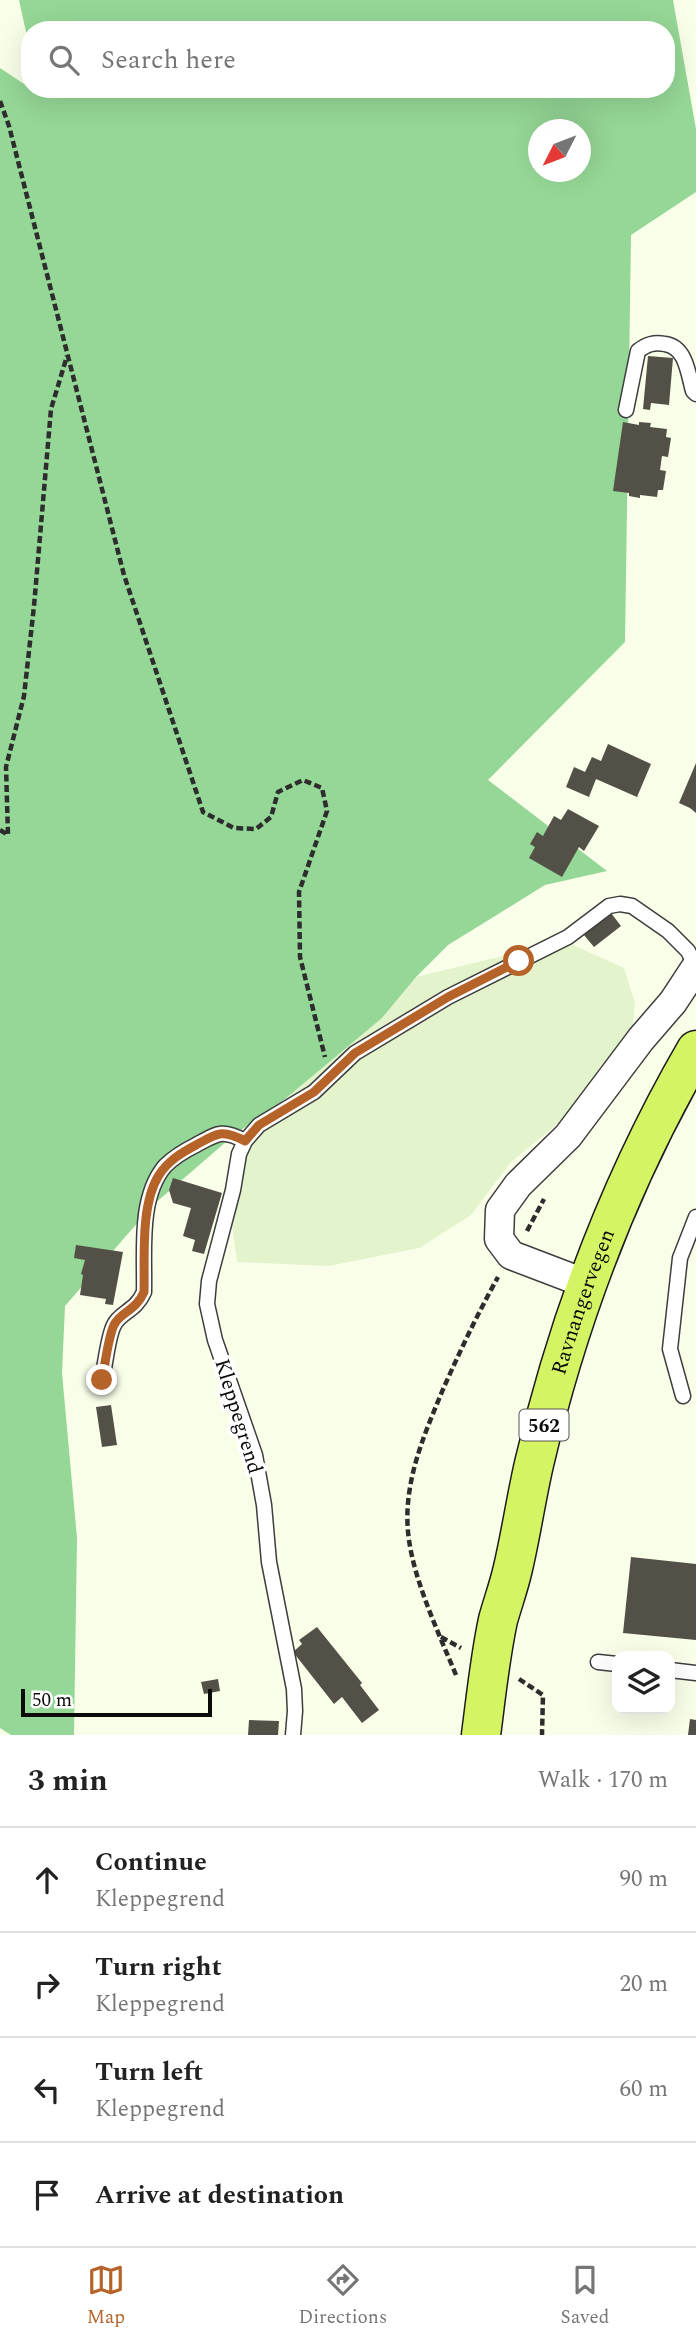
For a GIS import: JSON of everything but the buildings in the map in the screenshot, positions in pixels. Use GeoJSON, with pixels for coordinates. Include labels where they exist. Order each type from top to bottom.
{"type":"FeatureCollection","features":[{"type":"Feature","properties":{"kind":"main road","name":"Ravnangervegen"},"geometry":{"type":"LineString","coordinates":[[481,1735],[498,1620],[513,1569],[537,1451],[561,1363],[587,1284],[626,1184],[652,1129],[696,1050]]}},
{"type":"Feature","properties":{"kind":"main road","name":"Ravnangervegen"},"geometry":{"type":"LineString","coordinates":[[502,1735],[515,1619],[513,1569]]}},
{"type":"Feature","properties":{"kind":"street"},"geometry":{"type":"LineString","coordinates":[[587,1284],[511,1255],[499,1239],[500,1210],[518,1185],[568,1136],[641,1039],[673,1002],[696,967]]}},
{"type":"Feature","properties":{"kind":"lane"},"geometry":{"type":"LineString","coordinates":[[625,410],[638,351],[647,344],[673,345],[682,355],[692,391],[696,394]]}},
{"type":"Feature","properties":{"kind":"lane"},"geometry":{"type":"LineString","coordinates":[[102,1380],[114,1325],[134,1309],[144,1292],[146,1214],[157,1177],[176,1156],[214,1135],[229,1133],[245,1141],[259,1125],[314,1092],[355,1053],[448,997],[568,937],[609,906],[632,906],[641,912],[668,931],[688,951],[696,967]]}},
{"type":"Feature","properties":{"kind":"lane","name":"Kleppegrend"},"geometry":{"type":"LineString","coordinates":[[245,1141],[239,1154],[233,1190],[209,1281],[207,1304],[215,1340],[255,1455],[264,1505],[269,1562],[294,1689],[293,1735]]}},
{"type":"Feature","properties":{"kind":"lane"},"geometry":{"type":"LineString","coordinates":[[683,1396],[670,1349],[680,1258],[696,1217]]}},
{"type":"Feature","properties":{"kind":"lane"},"geometry":{"type":"LineString","coordinates":[[598,1662],[612,1663]]}},
{"type":"Feature","properties":{"kind":"lane"},"geometry":{"type":"LineString","coordinates":[[675,1671],[696,1673]]}},
{"type":"Feature","properties":{"kind":"path"},"geometry":{"type":"LineString","coordinates":[[0,101],[9,126],[124,575],[203,813],[234,828],[256,829],[271,817],[278,792],[303,780],[321,788],[327,811],[299,892],[300,957],[330,1076]]}},
{"type":"Feature","properties":{"kind":"path"},"geometry":{"type":"LineString","coordinates":[[0,830],[8,835],[6,767],[24,696],[51,409],[68,355]]}},
{"type":"Feature","properties":{"kind":"path"},"geometry":{"type":"LineString","coordinates":[[457,1679],[412,1556],[407,1520],[414,1464],[465,1338],[546,1195]]}},
{"type":"Feature","properties":{"kind":"path"},"geometry":{"type":"LineString","coordinates":[[519,1679],[543,1695],[542,1735]]}},
{"type":"Feature","properties":{"kind":"green space"},"geometry":{"type":"Polygon","coordinates":[[[19,0],[673,0],[696,129],[696,192],[631,235],[625,642],[488,780],[607,871],[545,885],[448,945],[416,977],[382,1018],[285,1099],[234,1135],[153,1205],[65,1306],[62,1373],[77,1538],[74,1735],[11,1735],[0,1728],[0,68],[21,82],[21,98],[675,98],[675,21],[24,21],[19,0]]]}},
{"type":"Feature","properties":{"kind":"green space"},"geometry":{"type":"Polygon","coordinates":[[[564,941],[624,968],[635,1003],[631,1041],[602,1064],[562,1120],[510,1163],[471,1215],[419,1248],[329,1266],[237,1262],[226,1181],[285,1099],[382,1018],[416,977],[564,941]]]}},
{"type":"Feature","properties":{"kind":"route"},"geometry":{"type":"LineString","coordinates":[[102,1380],[114,1325],[134,1309],[144,1292],[146,1214],[157,1177],[166,1166],[176,1156],[222,1132],[245,1141],[259,1125],[314,1092],[355,1053],[448,997],[519,961]]}}]}
